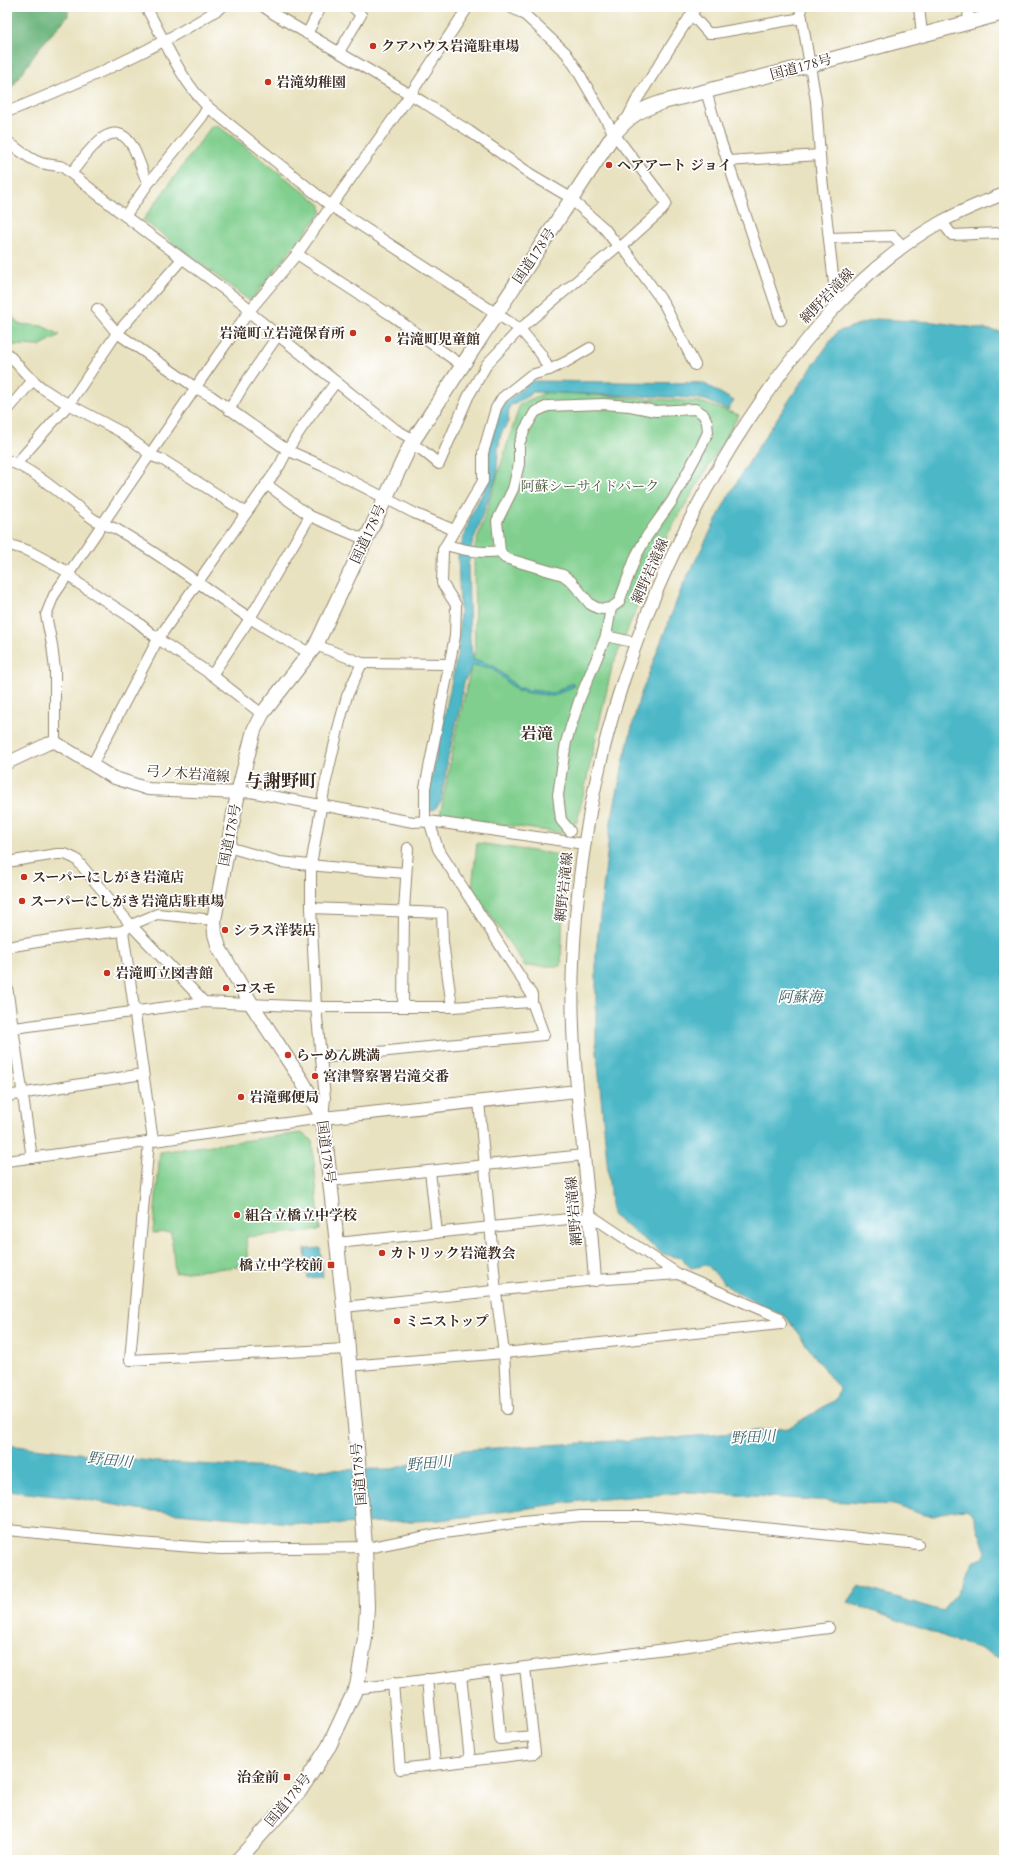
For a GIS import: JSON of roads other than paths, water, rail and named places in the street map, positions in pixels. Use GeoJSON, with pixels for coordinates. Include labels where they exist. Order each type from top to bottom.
{"type":"FeatureCollection","features":[{"type":"Feature","properties":{"kind":"highway","name":"国道178号"},"geometry":{"type":"LineString","coordinates":[[238,1860],[299,1792],[329,1746],[357,1686],[366,1638],[367,1608],[356,1441],[348,1366],[344,1307],[323,1118],[219,948],[215,934],[214,920],[238,793],[254,730],[262,714],[313,649],[412,442],[614,134],[627,119],[644,108],[657,104],[969,22],[997,12]]}},
{"type":"Feature","properties":{"kind":"main road","name":"網野岩滝線"},"geometry":{"type":"LineString","coordinates":[[595,1280],[577,1091],[573,1028],[572,966],[584,844],[600,760],[624,674],[660,582],[701,498],[725,456],[786,364],[843,299],[880,265],[942,222],[1004,194]]}},
{"type":"Feature","properties":{"kind":"main road"},"geometry":{"type":"LineString","coordinates":[[7,763],[47,744],[55,742]]}},
{"type":"Feature","properties":{"kind":"main road","name":"弓ノ木岩滝線"},"geometry":{"type":"LineString","coordinates":[[55,742],[112,777],[148,789],[238,793]]}},
{"type":"Feature","properties":{"kind":"main road"},"geometry":{"type":"LineString","coordinates":[[323,1118],[577,1091]]}},
{"type":"Feature","properties":{"kind":"street"},"geometry":{"type":"LineString","coordinates":[[146,7],[182,74],[196,95],[208,107],[331,206],[520,329],[541,354],[549,370]]}},
{"type":"Feature","properties":{"kind":"street"},"geometry":{"type":"LineString","coordinates":[[7,112],[45,97],[165,42],[222,7]]}},
{"type":"Feature","properties":{"kind":"street"},"geometry":{"type":"LineString","coordinates":[[264,7],[276,11],[307,34],[469,131],[532,175],[566,194],[604,228],[620,246],[663,302],[695,364]]}},
{"type":"Feature","properties":{"kind":"street"},"geometry":{"type":"LineString","coordinates":[[307,34],[321,7]]}},
{"type":"Feature","properties":{"kind":"street"},"geometry":{"type":"LineString","coordinates":[[339,52],[361,15],[353,7]]}},
{"type":"Feature","properties":{"kind":"street"},"geometry":{"type":"LineString","coordinates":[[55,742],[55,670],[52,644],[46,615],[54,595],[102,523],[250,310],[297,254],[410,95],[468,7]]}},
{"type":"Feature","properties":{"kind":"street"},"geometry":{"type":"LineString","coordinates":[[7,141],[30,158],[43,164],[53,164],[63,167],[125,216],[245,305],[254,316],[439,464],[468,397],[487,364],[520,329],[662,210],[666,203],[658,190],[614,134],[566,53],[526,11],[510,7]]}},
{"type":"Feature","properties":{"kind":"street"},"geometry":{"type":"LineString","coordinates":[[800,7],[816,101],[820,154],[835,293],[843,299]]}},
{"type":"Feature","properties":{"kind":"street"},"geometry":{"type":"LineString","coordinates":[[919,7],[922,34]]}},
{"type":"Feature","properties":{"kind":"street"},"geometry":{"type":"LineString","coordinates":[[968,7],[969,22]]}},
{"type":"Feature","properties":{"kind":"street"},"geometry":{"type":"LineString","coordinates":[[627,119],[636,101],[694,11],[708,33],[716,33],[802,18]]}},
{"type":"Feature","properties":{"kind":"street"},"geometry":{"type":"LineString","coordinates":[[706,91],[780,320]]}},
{"type":"Feature","properties":{"kind":"street"},"geometry":{"type":"LineString","coordinates":[[125,216],[148,184],[202,117],[208,107]]}},
{"type":"Feature","properties":{"kind":"street"},"geometry":{"type":"LineString","coordinates":[[71,174],[104,135],[121,135],[131,143],[148,184]]}},
{"type":"Feature","properties":{"kind":"street"},"geometry":{"type":"LineString","coordinates":[[728,161],[820,154]]}},
{"type":"Feature","properties":{"kind":"street"},"geometry":{"type":"LineString","coordinates":[[942,222],[952,235],[1000,233],[1004,236]]}},
{"type":"Feature","properties":{"kind":"street"},"geometry":{"type":"LineString","coordinates":[[829,238],[893,236],[904,247]]}},
{"type":"Feature","properties":{"kind":"street"},"geometry":{"type":"LineString","coordinates":[[297,254],[391,315],[463,366]]}},
{"type":"Feature","properties":{"kind":"street"},"geometry":{"type":"LineString","coordinates":[[182,259],[117,333],[69,404],[12,462],[53,488],[97,522],[115,529],[163,559],[249,620],[282,639],[362,663],[449,664]]}},
{"type":"Feature","properties":{"kind":"street"},"geometry":{"type":"LineString","coordinates":[[97,309],[117,333],[196,388],[211,396],[287,450],[323,466],[414,513],[454,530]]}},
{"type":"Feature","properties":{"kind":"street"},"geometry":{"type":"LineString","coordinates":[[229,410],[278,335]]}},
{"type":"Feature","properties":{"kind":"street"},"geometry":{"type":"LineString","coordinates":[[321,1058],[544,1035],[532,1002],[532,994],[438,849],[429,822],[425,788],[455,636],[456,605],[442,583],[442,558],[446,545],[469,504],[478,493],[483,481],[483,453],[496,408],[502,398],[531,375],[549,370],[590,348]]}},
{"type":"Feature","properties":{"kind":"street"},"geometry":{"type":"LineString","coordinates":[[7,353],[42,388],[120,432],[144,449],[149,455],[163,460],[245,512]]}},
{"type":"Feature","properties":{"kind":"street"},"geometry":{"type":"LineString","coordinates":[[7,411],[33,380]]}},
{"type":"Feature","properties":{"kind":"street"},"geometry":{"type":"LineString","coordinates":[[92,765],[158,638],[245,512],[280,465],[287,450],[336,382]]}},
{"type":"Feature","properties":{"kind":"street"},"geometry":{"type":"LineString","coordinates":[[603,404],[630,406],[655,411],[695,409],[703,414],[707,422],[708,432],[702,445],[672,501],[647,536],[636,556],[619,602],[611,608],[603,609],[590,604],[571,581],[563,575],[505,558],[500,551],[497,521],[513,489],[519,464],[519,444],[525,429],[535,412],[548,406],[603,404]]}},
{"type":"Feature","properties":{"kind":"street"},"geometry":{"type":"LineString","coordinates":[[266,484],[310,516],[366,540]]}},
{"type":"Feature","properties":{"kind":"street"},"geometry":{"type":"LineString","coordinates":[[212,675],[249,620],[310,516]]}},
{"type":"Feature","properties":{"kind":"street"},"geometry":{"type":"LineString","coordinates":[[7,544],[29,551],[66,571],[78,583],[135,620],[158,638],[212,675],[262,714]]}},
{"type":"Feature","properties":{"kind":"street"},"geometry":{"type":"LineString","coordinates":[[446,545],[477,552],[500,551]]}},
{"type":"Feature","properties":{"kind":"street"},"geometry":{"type":"LineString","coordinates":[[570,831],[561,820],[558,794],[566,742],[580,698],[606,636],[611,608]]}},
{"type":"Feature","properties":{"kind":"street"},"geometry":{"type":"LineString","coordinates":[[606,636],[628,641]]}},
{"type":"Feature","properties":{"kind":"street"},"geometry":{"type":"LineString","coordinates":[[7,1161],[323,1118],[325,1098],[316,1007],[311,908],[311,865],[321,805],[340,721],[347,696],[362,663]]}},
{"type":"Feature","properties":{"kind":"street"},"geometry":{"type":"LineString","coordinates":[[238,793],[250,792],[413,822],[429,822],[584,844]]}},
{"type":"Feature","properties":{"kind":"street"},"geometry":{"type":"LineString","coordinates":[[228,847],[280,862],[406,873]]}},
{"type":"Feature","properties":{"kind":"street"},"geometry":{"type":"LineString","coordinates":[[403,1007],[404,912],[408,848]]}},
{"type":"Feature","properties":{"kind":"street"},"geometry":{"type":"LineString","coordinates":[[7,862],[57,854],[65,854],[76,859],[127,928],[204,1002]]}},
{"type":"Feature","properties":{"kind":"street"},"geometry":{"type":"LineString","coordinates":[[311,908],[442,913],[443,942],[452,1007]]}},
{"type":"Feature","properties":{"kind":"street"},"geometry":{"type":"LineString","coordinates":[[7,947],[127,928],[157,914],[214,920]]}},
{"type":"Feature","properties":{"kind":"street"},"geometry":{"type":"LineString","coordinates":[[127,928],[135,1011],[151,1141],[130,1360],[347,1349]]}},
{"type":"Feature","properties":{"kind":"street"},"geometry":{"type":"LineString","coordinates":[[7,987],[10,1028],[23,1094],[32,1158]]}},
{"type":"Feature","properties":{"kind":"street"},"geometry":{"type":"LineString","coordinates":[[10,1028],[204,1002],[316,1007],[452,1007],[532,1002]]}},
{"type":"Feature","properties":{"kind":"street"},"geometry":{"type":"LineString","coordinates":[[7,1096],[143,1074]]}},
{"type":"Feature","properties":{"kind":"street"},"geometry":{"type":"LineString","coordinates":[[479,1102],[496,1292],[504,1353],[507,1409]]}},
{"type":"Feature","properties":{"kind":"street"},"geometry":{"type":"LineString","coordinates":[[330,1182],[584,1155]]}},
{"type":"Feature","properties":{"kind":"street"},"geometry":{"type":"LineString","coordinates":[[430,1171],[437,1233]]}},
{"type":"Feature","properties":{"kind":"street"},"geometry":{"type":"LineString","coordinates":[[337,1243],[590,1217],[678,1274],[778,1317],[781,1324],[504,1353],[348,1366]]}},
{"type":"Feature","properties":{"kind":"street"},"geometry":{"type":"LineString","coordinates":[[344,1307],[496,1292],[595,1280],[678,1274]]}},
{"type":"Feature","properties":{"kind":"street"},"geometry":{"type":"LineString","coordinates":[[7,1530],[139,1543],[220,1549],[372,1547],[437,1534],[581,1516],[647,1516],[918,1544]]}},
{"type":"Feature","properties":{"kind":"street"},"geometry":{"type":"LineString","coordinates":[[357,1686],[362,1688],[525,1668],[829,1628]]}},
{"type":"Feature","properties":{"kind":"street"},"geometry":{"type":"LineString","coordinates":[[393,1683],[400,1769],[435,1764],[470,1762],[535,1753],[525,1668]]}},
{"type":"Feature","properties":{"kind":"street"},"geometry":{"type":"LineString","coordinates":[[494,1671],[500,1739],[533,1736]]}},
{"type":"Feature","properties":{"kind":"street"},"geometry":{"type":"LineString","coordinates":[[461,1675],[470,1762]]}},
{"type":"Feature","properties":{"kind":"street"},"geometry":{"type":"LineString","coordinates":[[427,1679],[435,1764]]}},
{"type":"Feature","properties":{"kind":"water","name":"阿蘇海"},"geometry":{"type":"Polygon","coordinates":[[[875,319],[934,322],[1004,332],[1004,1658],[847,1602],[858,1586],[942,1611],[957,1594],[973,1562],[983,1558],[986,1552],[973,1516],[969,1510],[951,1511],[934,1516],[924,1515],[894,1505],[690,1492],[580,1501],[440,1520],[313,1525],[144,1510],[76,1498],[7,1491],[7,1445],[159,1462],[309,1470],[392,1469],[462,1450],[686,1437],[788,1428],[837,1399],[840,1389],[786,1317],[731,1290],[707,1265],[691,1268],[680,1258],[663,1254],[612,1215],[596,1043],[596,952],[610,827],[624,759],[639,699],[682,587],[728,497],[760,444],[837,332],[875,319]]]}},
{"type":"Feature","properties":{"kind":"water"},"geometry":{"type":"Polygon","coordinates":[[[532,381],[703,383],[734,401],[728,410],[705,400],[691,398],[533,392],[509,407],[508,422],[501,434],[498,449],[497,474],[472,545],[468,566],[470,640],[473,660],[484,662],[495,667],[518,688],[553,693],[572,683],[574,686],[553,696],[517,691],[492,668],[473,665],[464,682],[460,707],[448,758],[441,801],[434,810],[429,811],[429,790],[458,651],[460,609],[458,556],[471,515],[489,481],[487,457],[499,407],[532,381]]]}},
{"type":"Feature","properties":{"kind":"water"},"geometry":{"type":"Polygon","coordinates":[[[320,1248],[323,1277],[308,1278],[305,1249],[320,1248]]]}},
{"type":"Feature","properties":{"kind":"place","name":"クアハウス岩滝駐車場"},"geometry":{"type":"Point","coordinates":[373,46]}},
{"type":"Feature","properties":{"kind":"place","name":"岩滝幼稚園"},"geometry":{"type":"Point","coordinates":[268,82]}},
{"type":"Feature","properties":{"kind":"place","name":"ヘアアート ジョイ"},"geometry":{"type":"Point","coordinates":[609,165]}},
{"type":"Feature","properties":{"kind":"place","name":"岩滝町立岩滝保育所"},"geometry":{"type":"Point","coordinates":[353,333]}},
{"type":"Feature","properties":{"kind":"place","name":"岩滝町児童館"},"geometry":{"type":"Point","coordinates":[388,339]}},
{"type":"Feature","properties":{"kind":"place","name":"スーパーにしがき岩滝店"},"geometry":{"type":"Point","coordinates":[24,877]}},
{"type":"Feature","properties":{"kind":"place","name":"スーパーにしがき岩滝店駐車場"},"geometry":{"type":"Point","coordinates":[22,901]}},
{"type":"Feature","properties":{"kind":"place","name":"シラス洋装店"},"geometry":{"type":"Point","coordinates":[225,930]}},
{"type":"Feature","properties":{"kind":"place","name":"岩滝町立図書館"},"geometry":{"type":"Point","coordinates":[107,973]}},
{"type":"Feature","properties":{"kind":"place","name":"コスモ"},"geometry":{"type":"Point","coordinates":[226,988]}},
{"type":"Feature","properties":{"kind":"place","name":"らーめん跳満"},"geometry":{"type":"Point","coordinates":[288,1055]}},
{"type":"Feature","properties":{"kind":"place","name":"宮津警察署岩滝交番"},"geometry":{"type":"Point","coordinates":[315,1076]}},
{"type":"Feature","properties":{"kind":"place","name":"岩滝郵便局"},"geometry":{"type":"Point","coordinates":[241,1097]}},
{"type":"Feature","properties":{"kind":"place","name":"組合立橋立中学校"},"geometry":{"type":"Point","coordinates":[237,1215]}},
{"type":"Feature","properties":{"kind":"place","name":"カトリック岩滝教会"},"geometry":{"type":"Point","coordinates":[382,1253]}},
{"type":"Feature","properties":{"kind":"place","name":"橋立中学校前"},"geometry":{"type":"Point","coordinates":[331,1265]}},
{"type":"Feature","properties":{"kind":"place","name":"ミニストップ"},"geometry":{"type":"Point","coordinates":[397,1321]}},
{"type":"Feature","properties":{"kind":"place","name":"治金前"},"geometry":{"type":"Point","coordinates":[287,1777]}},
{"type":"Feature","properties":{"kind":"district","name":"岩滝"},"geometry":{"type":"Point","coordinates":[537,734]}},
{"type":"Feature","properties":{"kind":"district","name":"与謝野町"},"geometry":{"type":"Point","coordinates":[281,781]}},
{"type":"Feature","properties":{"kind":"park label","name":"阿蘇シーサイドパーク"},"geometry":{"type":"Point","coordinates":[590,486]}},
{"type":"Feature","properties":{"kind":"water label","name":"野田川"},"geometry":{"type":"Point","coordinates":[753,1437]}},
{"type":"Feature","properties":{"kind":"water label","name":"野田川"},"geometry":{"type":"Point","coordinates":[110,1460]}},
{"type":"Feature","properties":{"kind":"water label","name":"野田川"},"geometry":{"type":"Point","coordinates":[429,1463]}}]}
